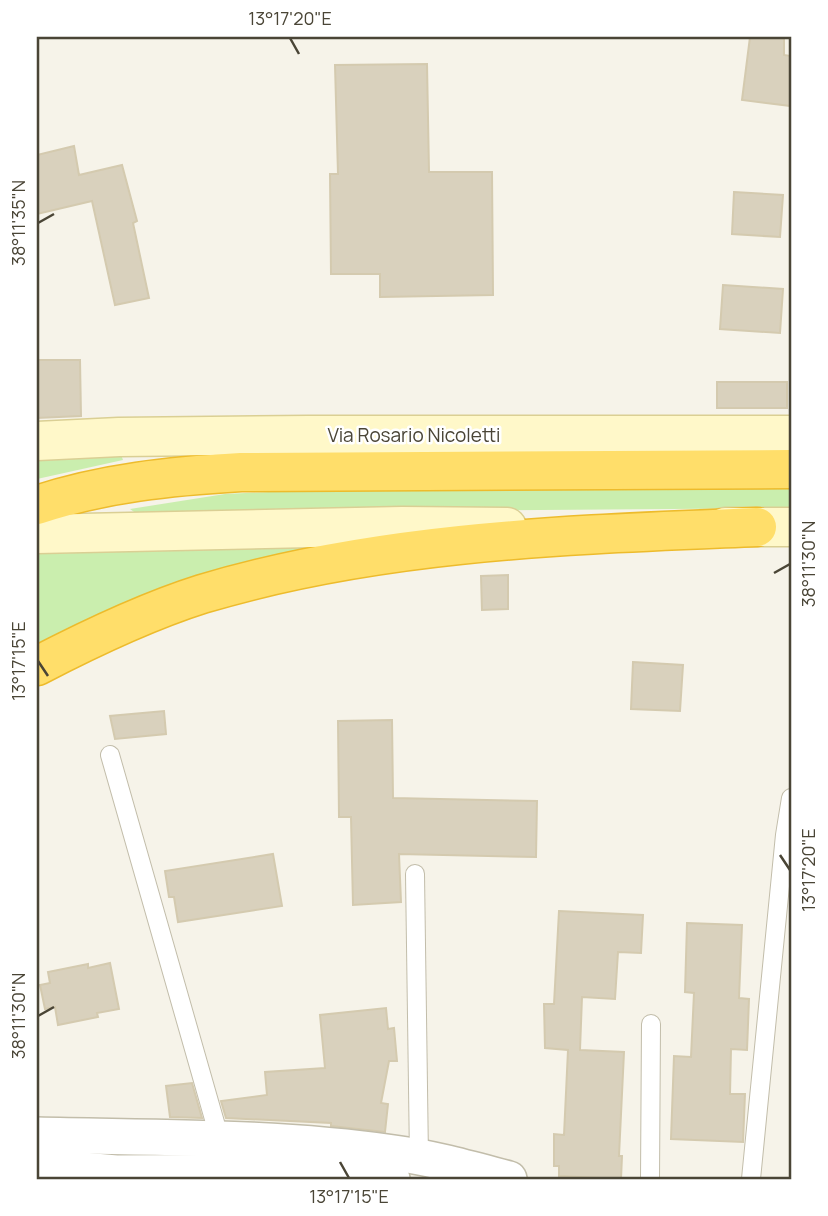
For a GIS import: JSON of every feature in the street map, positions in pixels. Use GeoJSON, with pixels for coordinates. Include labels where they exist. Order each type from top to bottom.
{"type":"FeatureCollection","features":[{"type":"Feature","properties":{"kind":"highway"},"geometry":{"type":"LineString","coordinates":[[37,505],[110,486],[173,476],[242,472],[791,469]]}},
{"type":"Feature","properties":{"kind":"highway"},"geometry":{"type":"LineString","coordinates":[[37,666],[140,618],[200,595],[281,573],[448,545],[561,536],[774,527]]}},
{"type":"Feature","properties":{"kind":"main road","name":"Via Rosario Nicoletti"},"geometry":{"type":"LineString","coordinates":[[37,441],[187,436],[791,435]]}},
{"type":"Feature","properties":{"kind":"main road"},"geometry":{"type":"LineString","coordinates":[[37,534],[402,526],[774,527]]}},
{"type":"Feature","properties":{"kind":"street"},"geometry":{"type":"LineString","coordinates":[[37,1135],[311,1144],[395,1153],[509,1179]]}},
{"type":"Feature","properties":{"kind":"street"},"geometry":{"type":"LineString","coordinates":[[37,1166],[163,1174],[339,1172],[392,1179]]}},
{"type":"Feature","properties":{"kind":"lane"},"geometry":{"type":"LineString","coordinates":[[110,755],[220,1140]]}},
{"type":"Feature","properties":{"kind":"lane"},"geometry":{"type":"LineString","coordinates":[[751,1179],[783,848],[791,798]]}},
{"type":"Feature","properties":{"kind":"lane"},"geometry":{"type":"LineString","coordinates":[[415,874],[419,1158]]}},
{"type":"Feature","properties":{"kind":"lane"},"geometry":{"type":"LineString","coordinates":[[650,1179],[651,1024]]}},
{"type":"Feature","properties":{"kind":"green space"},"geometry":{"type":"Polygon","coordinates":[[[119,449],[123,460],[37,479],[37,455],[119,449]]]}},
{"type":"Feature","properties":{"kind":"green space"},"geometry":{"type":"Polygon","coordinates":[[[791,482],[791,508],[300,512],[141,517],[130,509],[225,494],[311,490],[791,482]]]}},
{"type":"Feature","properties":{"kind":"green space"},"geometry":{"type":"Polygon","coordinates":[[[343,546],[37,646],[37,554],[343,546]]]}},
{"type":"Feature","properties":{"kind":"building"},"geometry":{"type":"Polygon","coordinates":[[[750,37],[784,37],[784,55],[791,56],[791,106],[742,100],[750,37]]]}},
{"type":"Feature","properties":{"kind":"building"},"geometry":{"type":"Polygon","coordinates":[[[427,64],[429,172],[492,172],[493,295],[380,297],[380,274],[331,274],[330,174],[338,174],[335,65],[427,64]]]}},
{"type":"Feature","properties":{"kind":"building"},"geometry":{"type":"Polygon","coordinates":[[[74,146],[79,175],[122,165],[137,221],[133,223],[149,298],[115,305],[92,201],[37,214],[37,155],[74,146]]]}},
{"type":"Feature","properties":{"kind":"building"},"geometry":{"type":"Polygon","coordinates":[[[734,192],[783,195],[780,237],[732,234],[734,192]]]}},
{"type":"Feature","properties":{"kind":"building"},"geometry":{"type":"Polygon","coordinates":[[[723,285],[783,289],[780,333],[720,329],[723,285]]]}},
{"type":"Feature","properties":{"kind":"building"},"geometry":{"type":"Polygon","coordinates":[[[37,360],[80,360],[81,416],[37,418],[37,360]]]}},
{"type":"Feature","properties":{"kind":"building"},"geometry":{"type":"Polygon","coordinates":[[[717,382],[787,382],[787,408],[717,408],[717,382]]]}},
{"type":"Feature","properties":{"kind":"building"},"geometry":{"type":"Polygon","coordinates":[[[508,575],[508,609],[482,610],[481,576],[508,575]]]}},
{"type":"Feature","properties":{"kind":"building"},"geometry":{"type":"Polygon","coordinates":[[[633,662],[683,665],[680,711],[631,709],[633,662]]]}},
{"type":"Feature","properties":{"kind":"building"},"geometry":{"type":"Polygon","coordinates":[[[164,711],[166,734],[115,739],[110,716],[164,711]]]}},
{"type":"Feature","properties":{"kind":"building"},"geometry":{"type":"Polygon","coordinates":[[[392,720],[393,798],[537,801],[536,857],[399,854],[401,902],[353,905],[351,817],[339,817],[338,721],[392,720]]]}},
{"type":"Feature","properties":{"kind":"building"},"geometry":{"type":"Polygon","coordinates":[[[273,854],[282,906],[178,922],[174,897],[169,897],[165,871],[273,854]]]}},
{"type":"Feature","properties":{"kind":"building"},"geometry":{"type":"Polygon","coordinates":[[[559,911],[643,915],[641,953],[618,952],[615,999],[582,997],[580,1050],[624,1052],[619,1156],[622,1156],[621,1179],[559,1176],[559,1166],[554,1166],[554,1134],[564,1135],[568,1050],[545,1048],[544,1004],[554,1004],[559,911]]]}},
{"type":"Feature","properties":{"kind":"building"},"geometry":{"type":"Polygon","coordinates":[[[687,923],[742,925],[739,998],[749,999],[747,1050],[731,1049],[730,1094],[745,1094],[743,1142],[671,1139],[674,1056],[691,1057],[694,993],[685,992],[687,923]]]}},
{"type":"Feature","properties":{"kind":"building"},"geometry":{"type":"Polygon","coordinates":[[[110,963],[119,1009],[97,1013],[98,1017],[58,1025],[55,1007],[45,1009],[40,985],[50,983],[48,972],[88,964],[88,968],[110,963]]]}},
{"type":"Feature","properties":{"kind":"building"},"geometry":{"type":"Polygon","coordinates":[[[386,1008],[388,1029],[394,1028],[397,1061],[389,1061],[381,1103],[388,1104],[385,1132],[331,1126],[331,1123],[226,1118],[221,1101],[267,1095],[265,1072],[325,1068],[320,1015],[386,1008]]]}},
{"type":"Feature","properties":{"kind":"building"},"geometry":{"type":"Polygon","coordinates":[[[192,1083],[202,1118],[170,1117],[166,1086],[192,1083]]]}}]}
